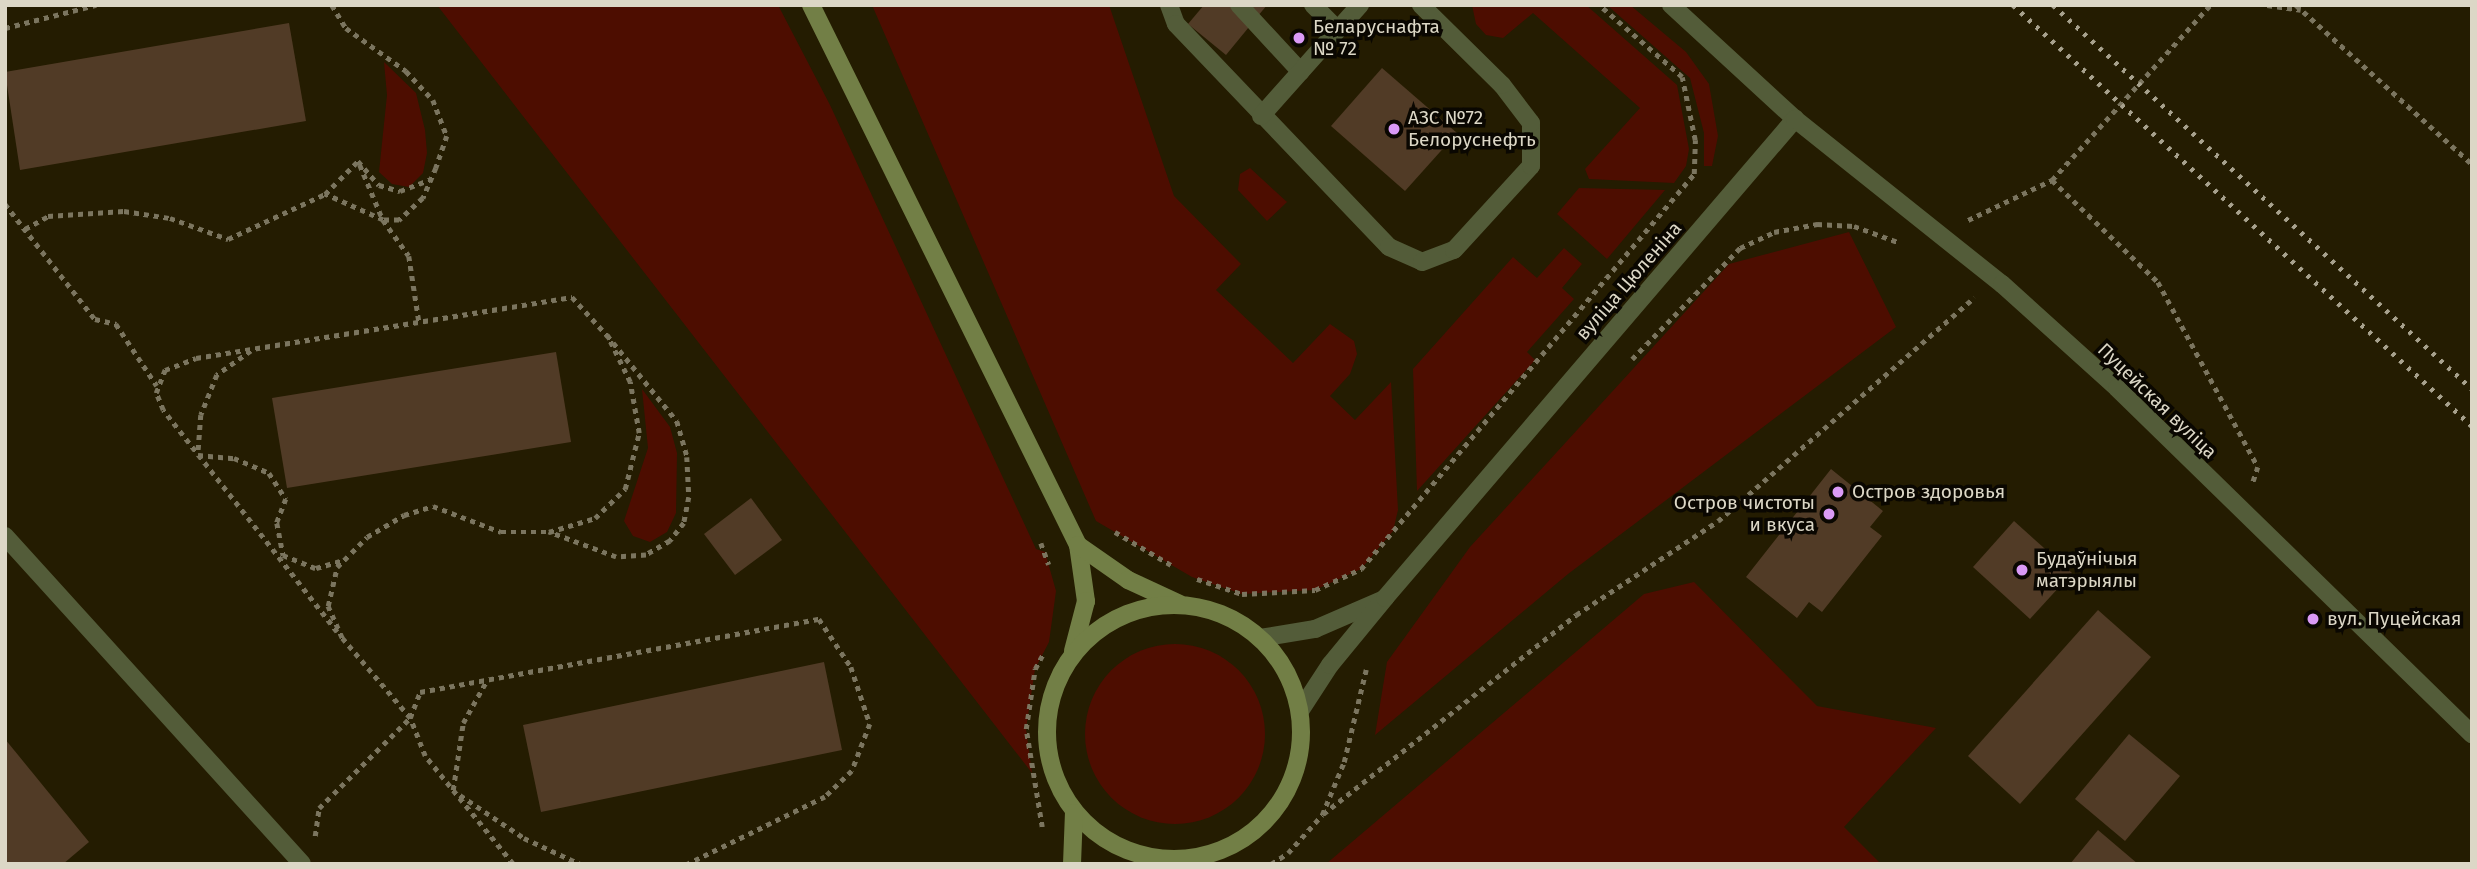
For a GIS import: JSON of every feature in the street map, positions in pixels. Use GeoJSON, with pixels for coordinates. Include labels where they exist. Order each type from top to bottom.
{"type":"FeatureCollection","features":[{"type":"Feature","properties":{"kind":"main road"},"geometry":{"type":"LineString","coordinates":[[811,5],[1078,545],[1086,601],[1072,655],[1052,692],[1046,734],[1054,776],[1074,813],[1105,841],[1144,857],[1184,862],[1238,842],[1262,826],[1287,793],[1300,753],[1300,711],[1286,671],[1260,638],[1223,614],[1180,604],[1128,580],[1078,545]]}},
{"type":"Feature","properties":{"kind":"main road"},"geometry":{"type":"LineString","coordinates":[[1072,655],[1102,626],[1139,609],[1180,604]]}},
{"type":"Feature","properties":{"kind":"main road"},"geometry":{"type":"LineString","coordinates":[[1072,864],[1074,813]]}},
{"type":"Feature","properties":{"kind":"street"},"geometry":{"type":"LineString","coordinates":[[1168,5],[1177,24],[1261,116],[1389,247],[1422,262],[1454,250],[1531,166],[1531,123],[1502,85],[1420,5]]}},
{"type":"Feature","properties":{"kind":"street"},"geometry":{"type":"LineString","coordinates":[[1239,5],[1301,72]]}},
{"type":"Feature","properties":{"kind":"street"},"geometry":{"type":"LineString","coordinates":[[1313,5],[1338,30]]}},
{"type":"Feature","properties":{"kind":"street"},"geometry":{"type":"LineString","coordinates":[[1261,116],[1360,5]]}},
{"type":"Feature","properties":{"kind":"street"},"geometry":{"type":"LineString","coordinates":[[1671,5],[1795,119]]}},
{"type":"Feature","properties":{"kind":"street","name":"вуліца Цюленіна"},"geometry":{"type":"LineString","coordinates":[[1300,711],[1330,664],[1385,598],[1795,119]]}},
{"type":"Feature","properties":{"kind":"street","name":"Пуцейская вуліца"},"geometry":{"type":"LineString","coordinates":[[1795,119],[2012,292],[2117,388],[2472,735]]}},
{"type":"Feature","properties":{"kind":"street"},"geometry":{"type":"LineString","coordinates":[[5,536],[302,864]]}},
{"type":"Feature","properties":{"kind":"street","name":"вуліца Цюленіна"},"geometry":{"type":"LineString","coordinates":[[1260,638],[1315,629],[1385,598]]}},
{"type":"Feature","properties":{"kind":"path"},"geometry":{"type":"LineString","coordinates":[[5,28],[96,5]]}},
{"type":"Feature","properties":{"kind":"path"},"geometry":{"type":"LineString","coordinates":[[324,194],[383,220],[399,220],[423,198],[447,136],[433,100],[406,71],[346,27],[332,5]]}},
{"type":"Feature","properties":{"kind":"path"},"geometry":{"type":"LineString","coordinates":[[1192,577],[1242,594],[1255,594],[1315,590],[1361,569],[1694,174],[1695,140],[1682,78],[1599,5]]}},
{"type":"Feature","properties":{"kind":"path"},"geometry":{"type":"LineString","coordinates":[[1965,221],[2052,180],[2210,5]]}},
{"type":"Feature","properties":{"kind":"path"},"geometry":{"type":"LineString","coordinates":[[2267,5],[2302,10]]}},
{"type":"Feature","properties":{"kind":"path"},"geometry":{"type":"LineString","coordinates":[[2296,5],[2472,164]]}},
{"type":"Feature","properties":{"kind":"path"},"geometry":{"type":"LineString","coordinates":[[358,161],[379,185],[400,191],[432,179]]}},
{"type":"Feature","properties":{"kind":"path"},"geometry":{"type":"LineString","coordinates":[[25,229],[48,216],[124,211],[170,218],[228,239],[324,194],[358,161]]}},
{"type":"Feature","properties":{"kind":"path"},"geometry":{"type":"LineString","coordinates":[[358,161],[383,220],[409,256],[419,322]]}},
{"type":"Feature","properties":{"kind":"path"},"geometry":{"type":"LineString","coordinates":[[5,204],[95,319],[116,324],[158,387],[163,410],[342,639],[411,718],[425,756],[513,864]]}},
{"type":"Feature","properties":{"kind":"path"},"geometry":{"type":"LineString","coordinates":[[1627,365],[1740,248],[1774,232],[1817,224],[1854,226],[1902,244]]}},
{"type":"Feature","properties":{"kind":"path"},"geometry":{"type":"LineString","coordinates":[[1271,864],[1287,853],[1321,815],[1576,615],[1718,522],[1977,295]]}},
{"type":"Feature","properties":{"kind":"path"},"geometry":{"type":"LineString","coordinates":[[158,387],[164,370],[196,358],[572,297],[607,335],[677,421],[687,457],[690,497],[684,523],[670,541],[646,555],[616,557],[548,532]]}},
{"type":"Feature","properties":{"kind":"path"},"geometry":{"type":"LineString","coordinates":[[342,639],[328,607],[337,567],[367,537],[404,515],[433,506],[500,532],[548,532],[595,518],[625,489],[639,433],[629,382],[607,335]]}},
{"type":"Feature","properties":{"kind":"path"},"geometry":{"type":"LineString","coordinates":[[198,455],[201,415],[217,375],[253,349]]}},
{"type":"Feature","properties":{"kind":"path"},"geometry":{"type":"LineString","coordinates":[[198,455],[234,458],[269,473],[286,499],[277,523],[283,555],[316,568],[344,560]]}},
{"type":"Feature","properties":{"kind":"path"},"geometry":{"type":"LineString","coordinates":[[1108,528],[1180,570]]}},
{"type":"Feature","properties":{"kind":"path"},"geometry":{"type":"LineString","coordinates":[[1040,540],[1052,578]]}},
{"type":"Feature","properties":{"kind":"path"},"geometry":{"type":"LineString","coordinates":[[315,839],[319,807],[411,718],[420,692],[819,618],[851,667],[870,724],[852,771],[825,797],[688,864]]}},
{"type":"Feature","properties":{"kind":"path"},"geometry":{"type":"LineString","coordinates":[[1045,840],[1026,729],[1035,669],[1049,642]]}},
{"type":"Feature","properties":{"kind":"path"},"geometry":{"type":"LineString","coordinates":[[1321,815],[1344,762],[1368,662]]}},
{"type":"Feature","properties":{"kind":"path"},"geometry":{"type":"LineString","coordinates":[[453,790],[463,723],[487,680]]}},
{"type":"Feature","properties":{"kind":"path"},"geometry":{"type":"LineString","coordinates":[[453,790],[524,838],[580,864]]}},
{"type":"Feature","properties":{"kind":"shaded area"},"geometry":{"type":"Polygon","coordinates":[[[437,5],[778,5],[830,105],[1036,549],[1045,552],[1056,591],[1049,642],[1035,669],[1026,729],[1032,773],[437,5]]]}},
{"type":"Feature","properties":{"kind":"shaded area"},"geometry":{"type":"Polygon","coordinates":[[[872,5],[1109,5],[1174,196],[1241,264],[1216,290],[1293,363],[1330,324],[1354,341],[1357,354],[1350,374],[1330,396],[1355,420],[1391,382],[1398,510],[1393,531],[1361,569],[1315,590],[1242,594],[1192,577],[1096,521],[872,5]]]}},
{"type":"Feature","properties":{"kind":"shaded area"},"geometry":{"type":"Polygon","coordinates":[[[1472,5],[1586,5],[1677,85],[1689,149],[1686,166],[1674,183],[1589,179],[1585,169],[1640,108],[1533,13],[1503,38],[1486,35],[1476,24],[1472,5]]]}},
{"type":"Feature","properties":{"kind":"shaded area"},"geometry":{"type":"Polygon","coordinates":[[[1607,5],[1630,5],[1686,52],[1709,84],[1718,136],[1712,166],[1704,166],[1704,133],[1690,78],[1607,5]]]}},
{"type":"Feature","properties":{"kind":"shaded area"},"geometry":{"type":"Polygon","coordinates":[[[384,62],[416,93],[425,130],[427,153],[423,173],[409,187],[392,184],[379,172],[387,95],[384,62]]]}},
{"type":"Feature","properties":{"kind":"shaded area"},"geometry":{"type":"Polygon","coordinates":[[[1250,168],[1287,202],[1267,221],[1238,190],[1240,174],[1250,168]]]}},
{"type":"Feature","properties":{"kind":"shaded area"},"geometry":{"type":"Polygon","coordinates":[[[1579,188],[1665,190],[1607,259],[1557,214],[1579,188]]]}},
{"type":"Feature","properties":{"kind":"shaded area"},"geometry":{"type":"Polygon","coordinates":[[[1849,232],[1896,327],[1568,574],[1375,735],[1387,662],[1470,547],[1729,264],[1849,232]]]}},
{"type":"Feature","properties":{"kind":"shaded area"},"geometry":{"type":"Polygon","coordinates":[[[1564,248],[1582,264],[1562,288],[1574,299],[1527,352],[1535,360],[1417,491],[1413,369],[1513,257],[1537,278],[1564,248]]]}},
{"type":"Feature","properties":{"kind":"shaded area"},"geometry":{"type":"Polygon","coordinates":[[[642,389],[670,427],[677,453],[676,513],[667,532],[650,542],[633,536],[624,521],[648,448],[642,389]]]}},
{"type":"Feature","properties":{"kind":"shaded area"},"geometry":{"type":"Polygon","coordinates":[[[1694,582],[1817,706],[1936,728],[1844,827],[1881,864],[1326,864],[1644,594],[1694,582]]]}},
{"type":"Feature","properties":{"kind":"shaded area"},"geometry":{"type":"Polygon","coordinates":[[[1175,644],[1210,651],[1239,670],[1258,699],[1265,734],[1258,769],[1239,798],[1210,817],[1175,824],[1140,817],[1111,798],[1092,769],[1085,734],[1092,699],[1111,670],[1140,651],[1175,644]]]}},
{"type":"Feature","properties":{"kind":"building"},"geometry":{"type":"Polygon","coordinates":[[[1204,5],[1267,5],[1226,55],[1188,24],[1204,5]]]}},
{"type":"Feature","properties":{"kind":"building"},"geometry":{"type":"Polygon","coordinates":[[[289,23],[306,121],[20,170],[5,72],[289,23]]]}},
{"type":"Feature","properties":{"kind":"building","name":"АЗС №72 Белоруснефть"},"geometry":{"type":"Polygon","coordinates":[[[1382,68],[1457,133],[1405,191],[1331,126],[1382,68]]]}},
{"type":"Feature","properties":{"kind":"building"},"geometry":{"type":"Polygon","coordinates":[[[556,352],[571,442],[287,488],[272,398],[556,352]]]}},
{"type":"Feature","properties":{"kind":"building"},"geometry":{"type":"Polygon","coordinates":[[[1831,469],[1883,511],[1870,527],[1882,536],[1822,612],[1809,602],[1797,618],[1746,577],[1831,469]]]}},
{"type":"Feature","properties":{"kind":"building"},"geometry":{"type":"Polygon","coordinates":[[[751,498],[782,540],[735,575],[704,534],[751,498]]]}},
{"type":"Feature","properties":{"kind":"building","name":"Будаўнічыя матэрыялы"},"geometry":{"type":"Polygon","coordinates":[[[2014,521],[2072,573],[2030,619],[1973,567],[2014,521]]]}},
{"type":"Feature","properties":{"kind":"building"},"geometry":{"type":"Polygon","coordinates":[[[2098,610],[2151,657],[2020,804],[1968,756],[2098,610]]]}},
{"type":"Feature","properties":{"kind":"building"},"geometry":{"type":"Polygon","coordinates":[[[824,662],[842,750],[541,812],[523,725],[824,662]]]}},
{"type":"Feature","properties":{"kind":"building"},"geometry":{"type":"Polygon","coordinates":[[[2129,734],[2180,776],[2125,841],[2075,799],[2129,734]]]}},
{"type":"Feature","properties":{"kind":"building"},"geometry":{"type":"Polygon","coordinates":[[[5,739],[89,842],[63,864],[5,864],[5,739]]]}},
{"type":"Feature","properties":{"kind":"building"},"geometry":{"type":"Polygon","coordinates":[[[2098,830],[2138,864],[2070,864],[2098,830]]]}},
{"type":"Feature","properties":{"kind":"railway"},"geometry":{"type":"LineString","coordinates":[[2013,5],[2472,426]]}},
{"type":"Feature","properties":{"kind":"railway"},"geometry":{"type":"LineString","coordinates":[[2053,5],[2472,389]]}},
{"type":"Feature","properties":{"kind":"place","name":"Беларуснафта № 72"},"geometry":{"type":"Point","coordinates":[1299,38]}},
{"type":"Feature","properties":{"kind":"place","name":"АЗС №72 Белоруснефть"},"geometry":{"type":"Point","coordinates":[1394,129]}},
{"type":"Feature","properties":{"kind":"place","name":"Остров здоровья"},"geometry":{"type":"Point","coordinates":[1838,492]}},
{"type":"Feature","properties":{"kind":"place","name":"Остров чистоты и вкуса"},"geometry":{"type":"Point","coordinates":[1829,514]}},
{"type":"Feature","properties":{"kind":"place","name":"Будаўнічыя матэрыялы"},"geometry":{"type":"Point","coordinates":[2022,570]}},
{"type":"Feature","properties":{"kind":"place","name":"вул. Пуцейская"},"geometry":{"type":"Point","coordinates":[2313,619]}}]}
